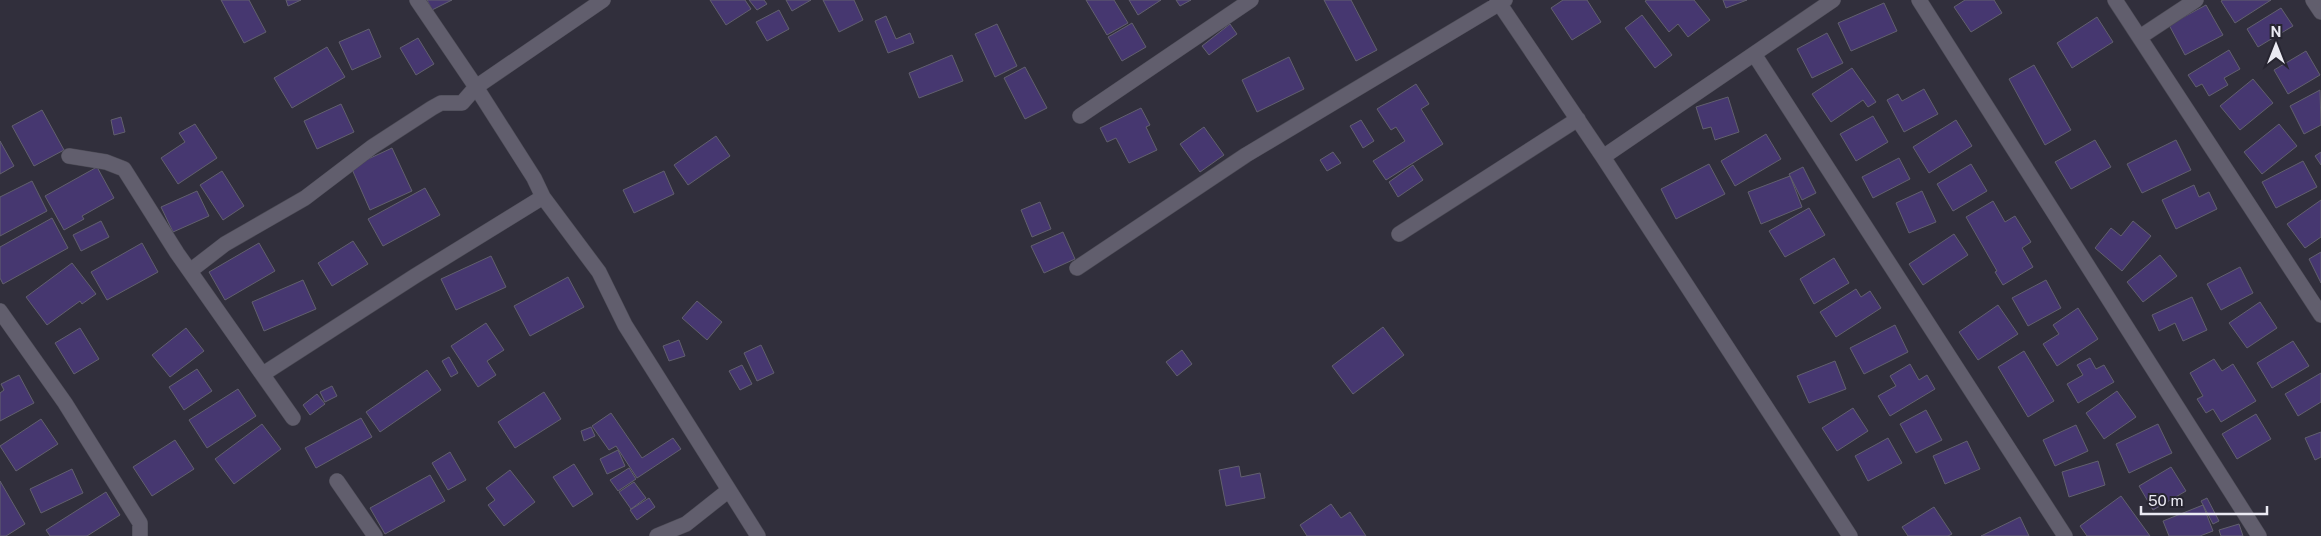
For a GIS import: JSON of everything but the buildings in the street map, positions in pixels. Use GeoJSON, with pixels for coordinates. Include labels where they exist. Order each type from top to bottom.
{"type":"FeatureCollection","features":[{"type":"Feature","properties":{"kind":"street"},"geometry":{"type":"LineString","coordinates":[[417,0],[476,87],[534,178],[543,196],[599,272],[626,325],[758,536]]}},
{"type":"Feature","properties":{"kind":"street"},"geometry":{"type":"LineString","coordinates":[[190,271],[225,244],[305,198],[372,147],[432,108],[440,104],[462,103],[476,87],[603,0]]}},
{"type":"Feature","properties":{"kind":"street"},"geometry":{"type":"LineString","coordinates":[[1080,116],[1251,0]]}},
{"type":"Feature","properties":{"kind":"street"},"geometry":{"type":"LineString","coordinates":[[1603,157],[1833,0]]}},
{"type":"Feature","properties":{"kind":"street"},"geometry":{"type":"LineString","coordinates":[[1919,0],[2259,536]]}},
{"type":"Feature","properties":{"kind":"street"},"geometry":{"type":"LineString","coordinates":[[2115,0],[2321,315]]}},
{"type":"Feature","properties":{"kind":"street"},"geometry":{"type":"LineString","coordinates":[[2140,37],[2196,0]]}},
{"type":"Feature","properties":{"kind":"street"},"geometry":{"type":"LineString","coordinates":[[2313,0],[2321,12]]}},
{"type":"Feature","properties":{"kind":"street"},"geometry":{"type":"LineString","coordinates":[[1077,268],[1246,155],[1501,1],[1850,536]]}},
{"type":"Feature","properties":{"kind":"street"},"geometry":{"type":"LineString","coordinates":[[1754,54],[2064,536]]}},
{"type":"Feature","properties":{"kind":"street"},"geometry":{"type":"LineString","coordinates":[[1399,234],[1578,120]]}},
{"type":"Feature","properties":{"kind":"street"},"geometry":{"type":"LineString","coordinates":[[69,156],[124,169],[190,271],[293,418]]}},
{"type":"Feature","properties":{"kind":"street"},"geometry":{"type":"LineString","coordinates":[[263,374],[543,196]]}},
{"type":"Feature","properties":{"kind":"street"},"geometry":{"type":"LineString","coordinates":[[0,311],[65,402],[140,523],[140,536]]}},
{"type":"Feature","properties":{"kind":"street"},"geometry":{"type":"LineString","coordinates":[[337,481],[376,536]]}},
{"type":"Feature","properties":{"kind":"street"},"geometry":{"type":"LineString","coordinates":[[657,536],[686,524],[729,490]]}}]}
